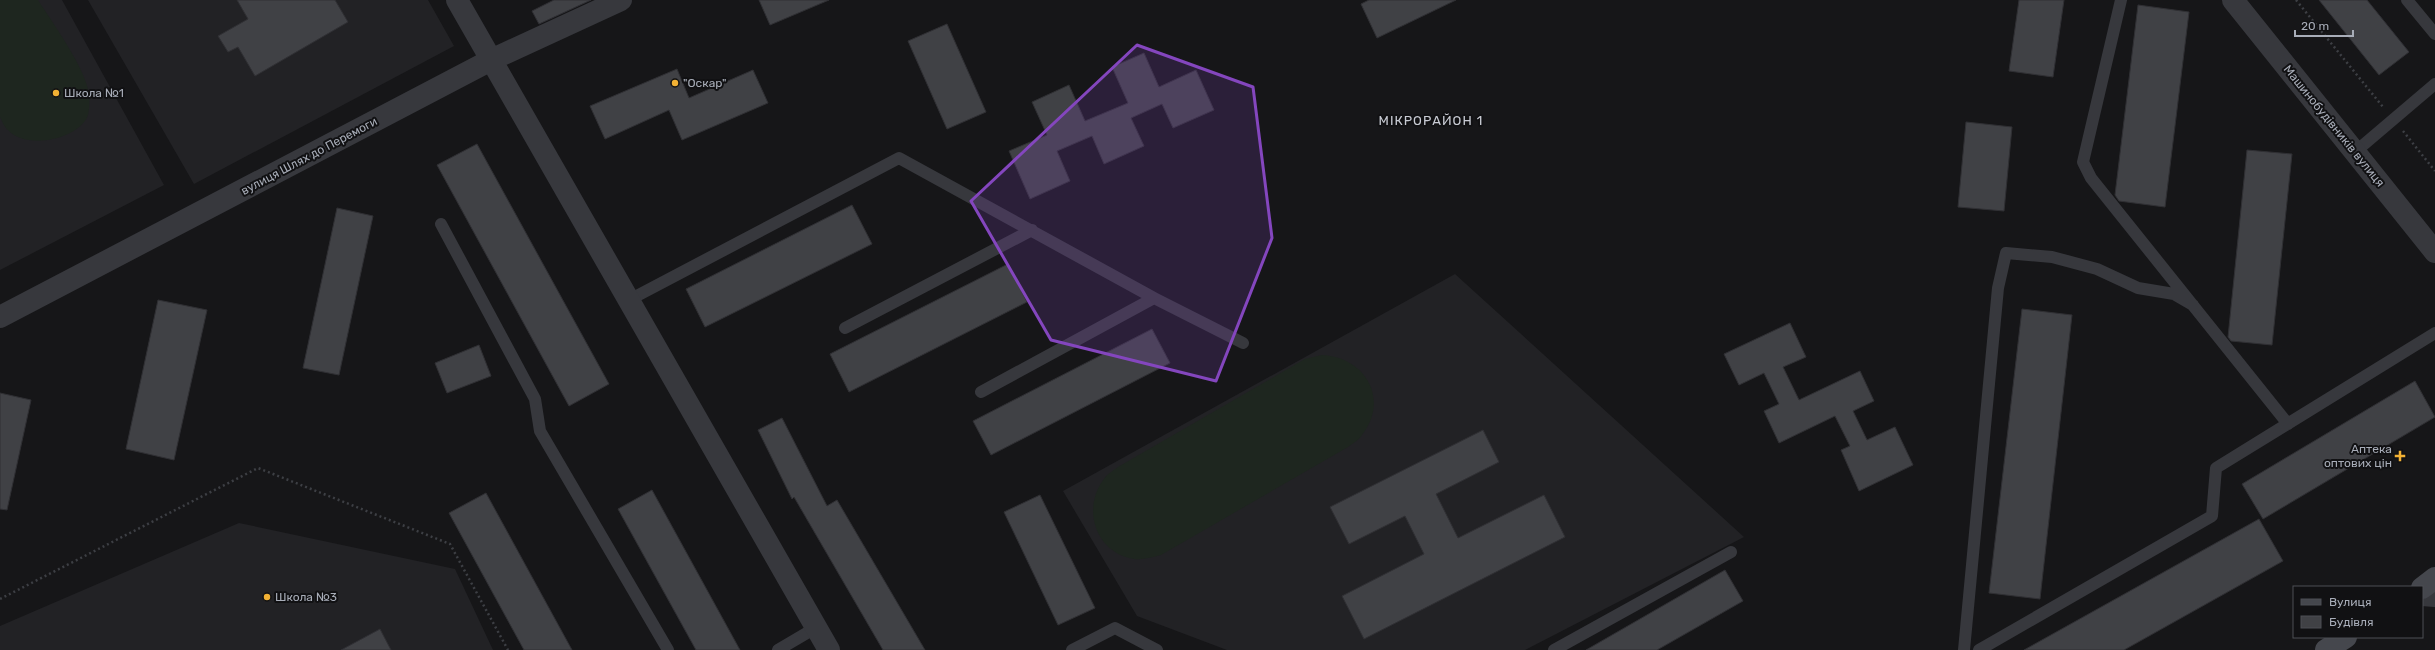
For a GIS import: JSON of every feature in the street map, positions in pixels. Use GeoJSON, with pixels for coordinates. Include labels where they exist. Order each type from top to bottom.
{"type":"FeatureCollection","features":[{"type":"Feature","properties":{"kind":"street"},"geometry":{"type":"LineString","coordinates":[[457,0],[829,650]]}},
{"type":"Feature","properties":{"kind":"street","name":"вулиця Шлях до Перемоги"},"geometry":{"type":"LineString","coordinates":[[0,317],[491,60],[621,0]]}},
{"type":"Feature","properties":{"kind":"street","name":"Машинобудівників вулиця"},"geometry":{"type":"LineString","coordinates":[[2233,0],[2435,252]]}},
{"type":"Feature","properties":{"kind":"street"},"geometry":{"type":"LineString","coordinates":[[2423,587],[2435,578]]}},
{"type":"Feature","properties":{"kind":"street"},"geometry":{"type":"LineString","coordinates":[[2423,595],[2435,596]]}},
{"type":"Feature","properties":{"kind":"street"},"geometry":{"type":"LineString","coordinates":[[2326,650],[2344,638]]}},
{"type":"Feature","properties":{"kind":"lane"},"geometry":{"type":"LineString","coordinates":[[2121,0],[2083,162],[2091,178],[2288,424]]}},
{"type":"Feature","properties":{"kind":"lane"},"geometry":{"type":"LineString","coordinates":[[2407,0],[2435,34]]}},
{"type":"Feature","properties":{"kind":"lane"},"geometry":{"type":"LineString","coordinates":[[2355,152],[2435,84]]}},
{"type":"Feature","properties":{"kind":"lane"},"geometry":{"type":"LineString","coordinates":[[629,300],[899,158],[1154,298],[1243,343]]}},
{"type":"Feature","properties":{"kind":"lane"},"geometry":{"type":"LineString","coordinates":[[441,224],[535,399],[540,431],[668,650]]}},
{"type":"Feature","properties":{"kind":"lane"},"geometry":{"type":"LineString","coordinates":[[845,328],[1032,230]]}},
{"type":"Feature","properties":{"kind":"lane"},"geometry":{"type":"LineString","coordinates":[[1964,650],[1998,288],[2006,253],[2052,257],[2097,269],[2138,288],[2174,294],[2193,305]]}},
{"type":"Feature","properties":{"kind":"lane"},"geometry":{"type":"LineString","coordinates":[[981,392],[1154,298]]}},
{"type":"Feature","properties":{"kind":"lane"},"geometry":{"type":"LineString","coordinates":[[1979,650],[2212,516],[2216,468],[2435,333]]}},
{"type":"Feature","properties":{"kind":"lane"},"geometry":{"type":"LineString","coordinates":[[1554,650],[1731,552]]}},
{"type":"Feature","properties":{"kind":"lane"},"geometry":{"type":"LineString","coordinates":[[778,650],[816,628]]}},
{"type":"Feature","properties":{"kind":"lane"},"geometry":{"type":"LineString","coordinates":[[1072,650],[1115,628],[1157,650]]}},
{"type":"Feature","properties":{"kind":"path"},"geometry":{"type":"LineString","coordinates":[[2296,0],[2385,109]]}},
{"type":"Feature","properties":{"kind":"path"},"geometry":{"type":"LineString","coordinates":[[2399,127],[2435,172]]}},
{"type":"Feature","properties":{"kind":"path"},"geometry":{"type":"LineString","coordinates":[[0,599],[258,468],[450,544],[508,650]]}},
{"type":"Feature","properties":{"kind":"highlighted area"},"geometry":{"type":"Polygon","coordinates":[[[1137,45],[1253,87],[1272,238],[1216,381],[1051,340],[971,201],[1137,45]]]}},
{"type":"Feature","properties":{"kind":"shaded area","name":"Школа №1"},"geometry":{"type":"Polygon","coordinates":[[[0,0],[62,0],[164,185],[0,270],[0,0]]]}},
{"type":"Feature","properties":{"kind":"shaded area"},"geometry":{"type":"Polygon","coordinates":[[[0,0],[38,0],[77,62],[87,87],[89,106],[88,115],[83,124],[74,131],[63,136],[38,141],[26,140],[16,136],[4,126],[0,117],[0,0]]]}},
{"type":"Feature","properties":{"kind":"shaded area"},"geometry":{"type":"Polygon","coordinates":[[[88,0],[428,0],[454,46],[194,184],[88,0]]]}},
{"type":"Feature","properties":{"kind":"shaded area"},"geometry":{"type":"Polygon","coordinates":[[[1455,274],[1744,537],[1525,650],[1227,650],[1137,616],[1063,491],[1455,274]]]}},
{"type":"Feature","properties":{"kind":"shaded area"},"geometry":{"type":"Polygon","coordinates":[[[1322,355],[1337,358],[1350,363],[1361,372],[1369,382],[1373,394],[1374,408],[1370,421],[1358,440],[1161,555],[1145,559],[1134,559],[1121,555],[1110,548],[1102,539],[1096,528],[1093,516],[1094,503],[1097,491],[1108,474],[1305,359],[1322,355]]]}},
{"type":"Feature","properties":{"kind":"shaded area","name":"Школа №3"},"geometry":{"type":"Polygon","coordinates":[[[239,523],[455,569],[493,650],[0,650],[0,626],[239,523]]]}},
{"type":"Feature","properties":{"kind":"building"},"geometry":{"type":"Polygon","coordinates":[[[237,0],[335,0],[348,22],[255,76],[238,47],[228,52],[218,36],[248,19],[237,0]]]}},
{"type":"Feature","properties":{"kind":"building"},"geometry":{"type":"Polygon","coordinates":[[[554,0],[591,0],[539,24],[532,11],[554,0]]]}},
{"type":"Feature","properties":{"kind":"building"},"geometry":{"type":"Polygon","coordinates":[[[759,0],[829,0],[770,25],[759,0]]]}},
{"type":"Feature","properties":{"kind":"building"},"geometry":{"type":"Polygon","coordinates":[[[1369,0],[1456,0],[1377,38],[1361,4],[1369,0]]]}},
{"type":"Feature","properties":{"kind":"building"},"geometry":{"type":"Polygon","coordinates":[[[2019,0],[2064,0],[2053,77],[2009,71],[2019,0]]]}},
{"type":"Feature","properties":{"kind":"building"},"geometry":{"type":"Polygon","coordinates":[[[2319,0],[2367,0],[2409,52],[2379,75],[2319,0]]]}},
{"type":"Feature","properties":{"kind":"building"},"geometry":{"type":"Polygon","coordinates":[[[2138,5],[2189,12],[2165,207],[2119,201],[2115,195],[2138,5]]]}},
{"type":"Feature","properties":{"kind":"building"},"geometry":{"type":"Polygon","coordinates":[[[947,24],[986,112],[947,129],[908,41],[947,24]]]}},
{"type":"Feature","properties":{"kind":"building"},"geometry":{"type":"Polygon","coordinates":[[[1144,53],[1159,87],[1196,70],[1214,110],[1173,128],[1162,104],[1131,118],[1144,146],[1104,164],[1092,136],[1057,151],[1070,181],[1030,199],[1009,151],[1047,135],[1032,102],[1069,85],[1085,121],[1128,103],[1112,67],[1144,53]]]}},
{"type":"Feature","properties":{"kind":"building"},"geometry":{"type":"Polygon","coordinates":[[[677,69],[689,98],[753,70],[768,103],[682,140],[669,110],[605,139],[590,106],[677,69]]]}},
{"type":"Feature","properties":{"kind":"building"},"geometry":{"type":"Polygon","coordinates":[[[1966,122],[2012,127],[2004,211],[1958,207],[1966,122]]]}},
{"type":"Feature","properties":{"kind":"building"},"geometry":{"type":"Polygon","coordinates":[[[477,144],[609,384],[569,406],[437,165],[477,144]]]}},
{"type":"Feature","properties":{"kind":"building"},"geometry":{"type":"Polygon","coordinates":[[[2247,150],[2292,154],[2272,345],[2231,341],[2228,337],[2247,150]]]}},
{"type":"Feature","properties":{"kind":"building"},"geometry":{"type":"Polygon","coordinates":[[[852,205],[872,244],[705,327],[686,289],[852,205]]]}},
{"type":"Feature","properties":{"kind":"building"},"geometry":{"type":"Polygon","coordinates":[[[337,208],[373,216],[339,375],[303,368],[337,208]]]}},
{"type":"Feature","properties":{"kind":"building"},"geometry":{"type":"Polygon","coordinates":[[[1008,264],[1027,302],[849,392],[830,354],[1008,264]]]}},
{"type":"Feature","properties":{"kind":"building"},"geometry":{"type":"Polygon","coordinates":[[[158,300],[207,310],[174,460],[126,449],[158,300]]]}},
{"type":"Feature","properties":{"kind":"building"},"geometry":{"type":"Polygon","coordinates":[[[2022,309],[2072,315],[2040,599],[1989,593],[2022,309]]]}},
{"type":"Feature","properties":{"kind":"building"},"geometry":{"type":"Polygon","coordinates":[[[1790,323],[1806,357],[1783,367],[1799,400],[1860,371],[1874,401],[1853,411],[1867,440],[1895,427],[1913,465],[1859,491],[1841,450],[1850,446],[1835,416],[1779,443],[1764,411],[1779,404],[1764,373],[1739,385],[1724,354],[1790,323]]]}},
{"type":"Feature","properties":{"kind":"building"},"geometry":{"type":"Polygon","coordinates":[[[1152,329],[1170,363],[991,455],[973,421],[1152,329]]]}},
{"type":"Feature","properties":{"kind":"building"},"geometry":{"type":"Polygon","coordinates":[[[479,345],[491,376],[447,393],[435,363],[479,345]]]}},
{"type":"Feature","properties":{"kind":"building"},"geometry":{"type":"Polygon","coordinates":[[[2415,381],[2435,417],[2263,519],[2242,484],[2415,381]]]}},
{"type":"Feature","properties":{"kind":"building"},"geometry":{"type":"Polygon","coordinates":[[[0,393],[31,400],[7,510],[0,509],[0,393]]]}},
{"type":"Feature","properties":{"kind":"building"},"geometry":{"type":"Polygon","coordinates":[[[782,418],[827,506],[837,500],[925,650],[883,650],[794,497],[792,499],[758,430],[782,418]]]}},
{"type":"Feature","properties":{"kind":"building"},"geometry":{"type":"Polygon","coordinates":[[[1483,430],[1499,462],[1436,494],[1458,538],[1544,495],[1565,537],[1364,639],[1342,596],[1424,554],[1405,516],[1349,544],[1330,507],[1483,430]]]}},
{"type":"Feature","properties":{"kind":"building"},"geometry":{"type":"Polygon","coordinates":[[[652,490],[740,650],[696,650],[618,509],[652,490]]]}},
{"type":"Feature","properties":{"kind":"building"},"geometry":{"type":"Polygon","coordinates":[[[486,493],[572,650],[524,650],[449,513],[486,493]]]}},
{"type":"Feature","properties":{"kind":"building"},"geometry":{"type":"Polygon","coordinates":[[[1040,495],[1095,608],[1058,625],[1004,512],[1040,495]]]}},
{"type":"Feature","properties":{"kind":"building"},"geometry":{"type":"Polygon","coordinates":[[[2259,519],[2283,561],[2124,650],[2024,650],[2259,519]]]}},
{"type":"Feature","properties":{"kind":"building"},"geometry":{"type":"Polygon","coordinates":[[[1725,570],[1743,601],[1657,650],[1586,650],[1725,570]]]}},
{"type":"Feature","properties":{"kind":"building"},"geometry":{"type":"Polygon","coordinates":[[[380,629],[391,650],[341,650],[380,629]]]}},
{"type":"Feature","properties":{"kind":"place","name":"\"Оскар\""},"geometry":{"type":"Point","coordinates":[675,83]}},
{"type":"Feature","properties":{"kind":"place","name":"Школа №1"},"geometry":{"type":"Point","coordinates":[56,93]}},
{"type":"Feature","properties":{"kind":"place","name":"Аптека оптових цін"},"geometry":{"type":"Point","coordinates":[2400,456]}},
{"type":"Feature","properties":{"kind":"place","name":"Школа №3"},"geometry":{"type":"Point","coordinates":[267,597]}},
{"type":"Feature","properties":{"kind":"district","name":"МІКРОРАЙОН 1"},"geometry":{"type":"Point","coordinates":[1431,120]}}]}
